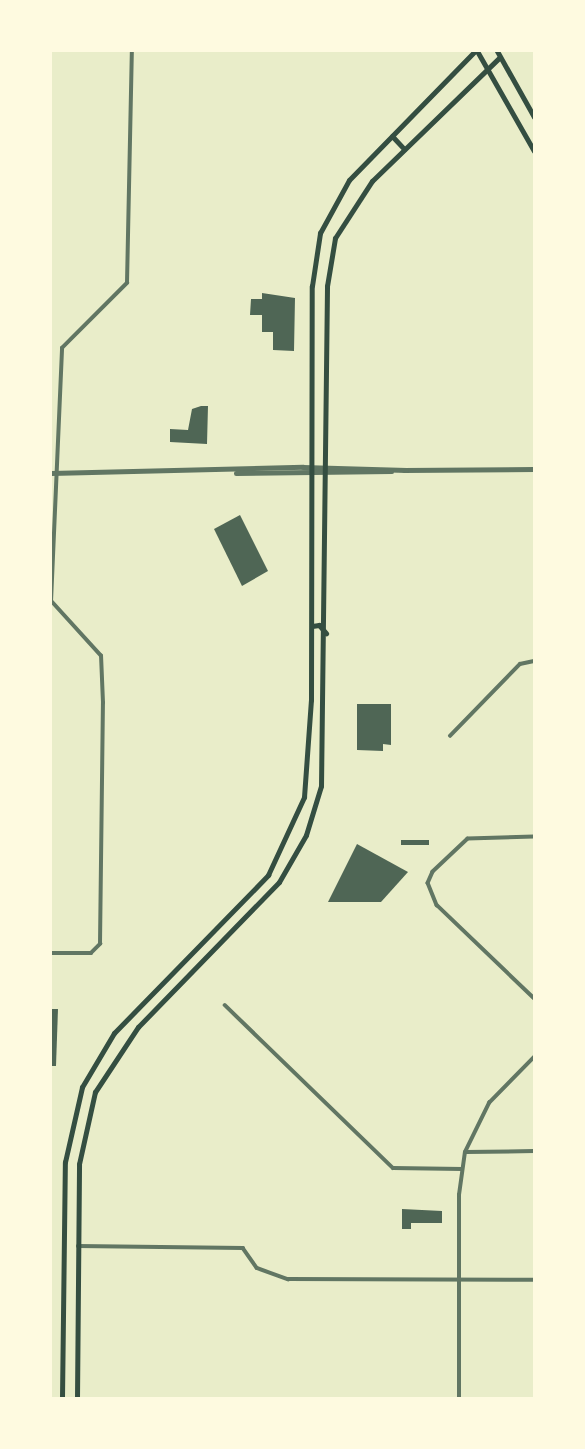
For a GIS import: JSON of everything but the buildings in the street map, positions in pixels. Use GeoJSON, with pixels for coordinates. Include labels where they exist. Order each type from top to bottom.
{"type":"FeatureCollection","features":[{"type":"Feature","properties":{"kind":"main road"},"geometry":{"type":"LineString","coordinates":[[534,117],[499,54],[486,67],[404,149],[354,203],[331,252],[327,286],[324,768],[309,827],[279,882],[228,939],[125,1041],[95,1092],[80,1157],[77,1395],[62,1395],[65,1163],[77,1099],[93,1063],[114,1033],[268,875],[296,821],[309,767],[316,248],[341,192],[476,51],[486,67],[534,151]]}},
{"type":"Feature","properties":{"kind":"main road"},"geometry":{"type":"LineString","coordinates":[[392,136],[404,149]]}},
{"type":"Feature","properties":{"kind":"main road"},"geometry":{"type":"LineString","coordinates":[[312,626],[326,632]]}},
{"type":"Feature","properties":{"kind":"main road"},"geometry":{"type":"LineString","coordinates":[[296,821],[309,827]]}},
{"type":"Feature","properties":{"kind":"main road"},"geometry":{"type":"LineString","coordinates":[[218,928],[228,939]]}},
{"type":"Feature","properties":{"kind":"main road"},"geometry":{"type":"LineString","coordinates":[[187,958],[198,969]]}},
{"type":"Feature","properties":{"kind":"main road"},"geometry":{"type":"LineString","coordinates":[[64,1303],[71,1308],[78,1303]]}},
{"type":"Feature","properties":{"kind":"street"},"geometry":{"type":"LineString","coordinates":[[51,953],[91,953],[100,944],[104,666],[96,648],[51,602],[54,473],[62,348],[127,282],[132,51]]}},
{"type":"Feature","properties":{"kind":"street"},"geometry":{"type":"LineString","coordinates":[[54,473],[218,471],[327,466],[406,470]]}},
{"type":"Feature","properties":{"kind":"street"},"geometry":{"type":"LineString","coordinates":[[218,471],[327,474],[534,469]]}},
{"type":"Feature","properties":{"kind":"street"},"geometry":{"type":"LineString","coordinates":[[450,736],[520,664],[534,662]]}},
{"type":"Feature","properties":{"kind":"street"},"geometry":{"type":"LineString","coordinates":[[534,837],[474,838],[460,843],[430,876],[432,897],[534,998]]}},
{"type":"Feature","properties":{"kind":"street"},"geometry":{"type":"LineString","coordinates":[[225,1004],[393,1168],[462,1169]]}},
{"type":"Feature","properties":{"kind":"street"},"geometry":{"type":"LineString","coordinates":[[459,1398],[462,1169],[466,1152],[489,1103],[534,1057]]}},
{"type":"Feature","properties":{"kind":"street"},"geometry":{"type":"LineString","coordinates":[[466,1152],[534,1152]]}},
{"type":"Feature","properties":{"kind":"street"},"geometry":{"type":"LineString","coordinates":[[78,1245],[243,1248],[257,1268],[288,1279],[534,1280]]}}]}
